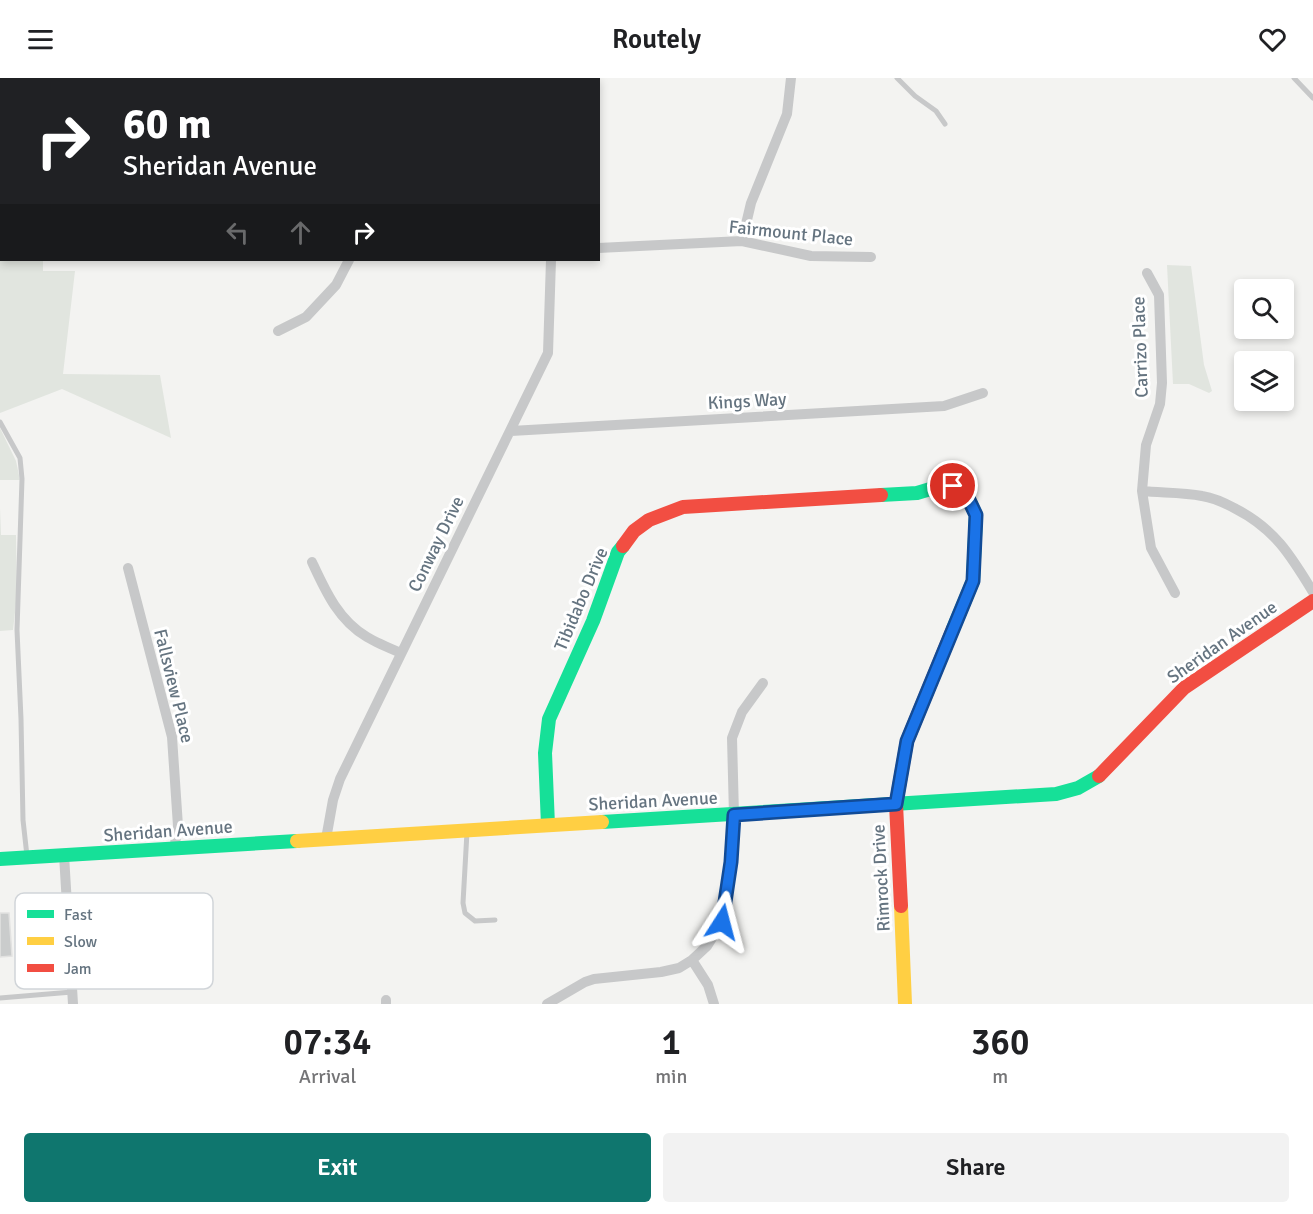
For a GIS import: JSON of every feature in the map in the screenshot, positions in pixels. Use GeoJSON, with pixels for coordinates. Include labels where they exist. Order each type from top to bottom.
{"type":"FeatureCollection","features":[{"type":"Feature","properties":{"kind":"street"},"geometry":{"type":"LineString","coordinates":[[742,241],[751,203],[787,114],[791,78]]}},
{"type":"Feature","properties":{"kind":"street","name":"Fairmount Place"},"geometry":{"type":"LineString","coordinates":[[600,248],[742,241],[811,256],[871,257]]}},
{"type":"Feature","properties":{"kind":"street"},"geometry":{"type":"LineString","coordinates":[[278,331],[306,317],[336,285],[348,261]]}},
{"type":"Feature","properties":{"kind":"street","name":"Conway Drive"},"geometry":{"type":"LineString","coordinates":[[326,839],[330,811],[340,779],[548,353],[551,261]]}},
{"type":"Feature","properties":{"kind":"street","name":"Carrizo Place"},"geometry":{"type":"LineString","coordinates":[[1147,273],[1159,296],[1162,383],[1160,404],[1146,445],[1142,491],[1151,548],[1175,593]]}},
{"type":"Feature","properties":{"kind":"street","name":"Kings Way"},"geometry":{"type":"LineString","coordinates":[[511,431],[944,406],[983,393]]}},
{"type":"Feature","properties":{"kind":"street","name":"Rimrock Drive"},"geometry":{"type":"LineString","coordinates":[[905,1004],[896,804],[907,741],[973,581],[976,515],[967,496],[953,486],[937,487],[917,493]]}},
{"type":"Feature","properties":{"kind":"street"},"geometry":{"type":"LineString","coordinates":[[1142,491],[1203,496],[1222,501],[1256,519],[1270,531],[1291,556],[1313,592]]}},
{"type":"Feature","properties":{"kind":"street","name":"Tibidabo Drive"},"geometry":{"type":"LineString","coordinates":[[548,825],[544,753],[549,719],[593,621],[618,552],[634,531],[649,520],[683,507],[917,493]]}},
{"type":"Feature","properties":{"kind":"street"},"geometry":{"type":"LineString","coordinates":[[312,562],[329,598],[346,621],[365,636],[401,653]]}},
{"type":"Feature","properties":{"kind":"street","name":"Fallsview Place"},"geometry":{"type":"LineString","coordinates":[[128,568],[172,737],[178,826],[174,849]]}},
{"type":"Feature","properties":{"kind":"street","name":"Sheridan Avenue"},"geometry":{"type":"LineString","coordinates":[[0,859],[1056,794],[1078,788],[1103,774],[1165,705],[1184,688],[1313,602]]}},
{"type":"Feature","properties":{"kind":"street"},"geometry":{"type":"LineString","coordinates":[[547,1004],[594,979],[679,968],[707,946],[722,922],[731,862],[734,815],[732,738],[742,712],[764,683]]}},
{"type":"Feature","properties":{"kind":"street"},"geometry":{"type":"LineString","coordinates":[[64,855],[66,893]]}},
{"type":"Feature","properties":{"kind":"street"},"geometry":{"type":"LineString","coordinates":[[692,960],[708,985],[714,1004]]}},
{"type":"Feature","properties":{"kind":"street"},"geometry":{"type":"LineString","coordinates":[[72,989],[73,1004]]}},
{"type":"Feature","properties":{"kind":"lane"},"geometry":{"type":"LineString","coordinates":[[897,78],[915,96],[936,111],[945,124]]}},
{"type":"Feature","properties":{"kind":"lane"},"geometry":{"type":"LineString","coordinates":[[1294,78],[1313,98]]}},
{"type":"Feature","properties":{"kind":"lane"},"geometry":{"type":"LineString","coordinates":[[0,422],[20,458],[22,479],[17,630],[23,820],[27,858]]}},
{"type":"Feature","properties":{"kind":"lane"},"geometry":{"type":"LineString","coordinates":[[467,830],[463,903],[465,914],[475,921],[495,920]]}},
{"type":"Feature","properties":{"kind":"lane"},"geometry":{"type":"LineString","coordinates":[[0,998],[72,992]]}},
{"type":"Feature","properties":{"kind":"lane"},"geometry":{"type":"LineString","coordinates":[[29,994],[30,1004]]}},
{"type":"Feature","properties":{"kind":"shaded area"},"geometry":{"type":"Polygon","coordinates":[[[0,261],[43,261],[43,271],[75,271],[63,374],[160,375],[171,438],[62,389],[0,413],[0,261]]]}},
{"type":"Feature","properties":{"kind":"shaded area"},"geometry":{"type":"Polygon","coordinates":[[[1167,265],[1191,266],[1204,365],[1212,391],[1209,393],[1189,384],[1173,384],[1167,265]]]}},
{"type":"Feature","properties":{"kind":"shaded area"},"geometry":{"type":"Polygon","coordinates":[[[0,428],[16,461],[20,480],[0,480],[0,428]]]}},
{"type":"Feature","properties":{"kind":"shaded area"},"geometry":{"type":"Polygon","coordinates":[[[0,508],[1,535],[16,535],[17,595],[13,630],[0,631],[0,508]]]}},
{"type":"Feature","properties":{"kind":"building"},"geometry":{"type":"Polygon","coordinates":[[[0,913],[9,913],[12,956],[0,957],[0,913]]]}},
{"type":"Feature","properties":{"kind":"traffic: fast"},"geometry":{"type":"LineString","coordinates":[[881,495],[917,493],[937,487],[953,486],[967,496],[976,515],[973,581],[953,629]]}},
{"type":"Feature","properties":{"kind":"traffic: fast"},"geometry":{"type":"LineString","coordinates":[[548,825],[545,753],[549,719],[593,621],[618,552],[623,546]]}},
{"type":"Feature","properties":{"kind":"traffic: fast"},"geometry":{"type":"LineString","coordinates":[[602,822],[1056,794],[1078,788],[1099,776]]}},
{"type":"Feature","properties":{"kind":"traffic: fast"},"geometry":{"type":"LineString","coordinates":[[0,859],[297,841]]}},
{"type":"Feature","properties":{"kind":"traffic: slow"},"geometry":{"type":"LineString","coordinates":[[297,841],[602,822]]}},
{"type":"Feature","properties":{"kind":"traffic: slow"},"geometry":{"type":"LineString","coordinates":[[901,906],[905,1004]]}},
{"type":"Feature","properties":{"kind":"traffic: jam"},"geometry":{"type":"LineString","coordinates":[[623,546],[634,531],[649,520],[683,507],[881,495]]}},
{"type":"Feature","properties":{"kind":"traffic: jam"},"geometry":{"type":"LineString","coordinates":[[1099,776],[1184,688],[1313,601]]}},
{"type":"Feature","properties":{"kind":"traffic: jam"},"geometry":{"type":"LineString","coordinates":[[901,906],[896,804],[907,741],[953,629]]}},
{"type":"Feature","properties":{"kind":"route"},"geometry":{"type":"LineString","coordinates":[[722,922],[731,862],[734,815],[896,804],[907,741],[973,581],[976,515],[967,496],[953,486]]}}]}
